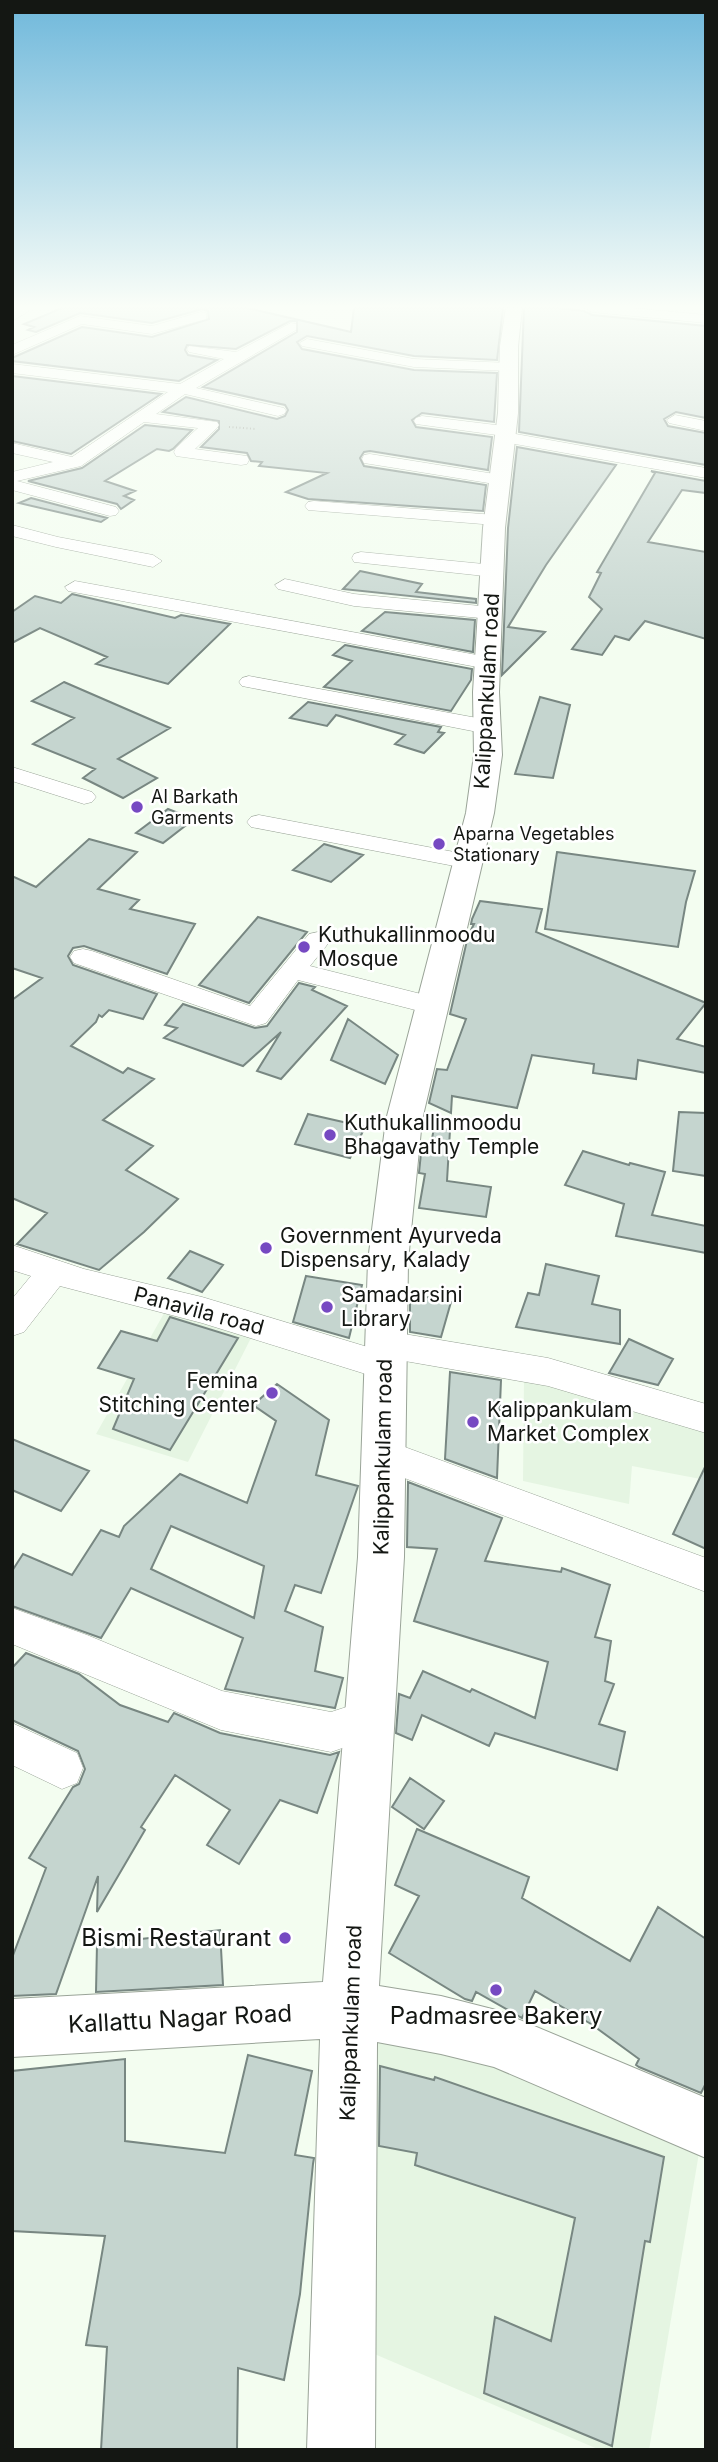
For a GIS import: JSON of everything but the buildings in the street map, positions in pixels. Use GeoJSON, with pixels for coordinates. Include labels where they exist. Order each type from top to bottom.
{"type":"FeatureCollection","features":[{"type":"Feature","properties":{"kind":"street"},"geometry":{"type":"LineString","coordinates":[[12,477],[75,462],[135,423]]}},
{"type":"Feature","properties":{"kind":"street"},"geometry":{"type":"LineString","coordinates":[[193,423],[211,425],[182,452],[241,460]]}},
{"type":"Feature","properties":{"kind":"street"},"geometry":{"type":"LineString","coordinates":[[434,423],[706,473]]}},
{"type":"Feature","properties":{"kind":"street","name":"Kalippankulam road"},"geometry":{"type":"LineString","coordinates":[[341,2450],[349,2009],[381,1557],[388,1261],[404,1120],[480,813],[488,727],[488,663],[495,520],[506,423]]}},
{"type":"Feature","properties":{"kind":"street"},"geometry":{"type":"LineString","coordinates":[[12,448],[75,462]]}},
{"type":"Feature","properties":{"kind":"street"},"geometry":{"type":"LineString","coordinates":[[370,459],[501,480]]}},
{"type":"Feature","properties":{"kind":"street"},"geometry":{"type":"LineString","coordinates":[[12,485],[110,511]]}},
{"type":"Feature","properties":{"kind":"street"},"geometry":{"type":"LineString","coordinates":[[314,506],[495,520]]}},
{"type":"Feature","properties":{"kind":"street"},"geometry":{"type":"LineString","coordinates":[[12,530],[56,542],[153,561]]}},
{"type":"Feature","properties":{"kind":"street"},"geometry":{"type":"LineString","coordinates":[[361,558],[492,594]]}},
{"type":"Feature","properties":{"kind":"street"},"geometry":{"type":"LineString","coordinates":[[285,585],[354,600],[492,594]]}},
{"type":"Feature","properties":{"kind":"street"},"geometry":{"type":"LineString","coordinates":[[75,587],[181,603],[388,646],[488,663]]}},
{"type":"Feature","properties":{"kind":"street"},"geometry":{"type":"LineString","coordinates":[[406,589],[492,594]]}},
{"type":"Feature","properties":{"kind":"street"},"geometry":{"type":"LineString","coordinates":[[249,682],[488,727]]}},
{"type":"Feature","properties":{"kind":"street"},"geometry":{"type":"LineString","coordinates":[[12,774],[84,797]]}},
{"type":"Feature","properties":{"kind":"street"},"geometry":{"type":"LineString","coordinates":[[259,822],[470,862]]}},
{"type":"Feature","properties":{"kind":"street"},"geometry":{"type":"LineString","coordinates":[[83,957],[256,1017],[318,940]]}},
{"type":"Feature","properties":{"kind":"street"},"geometry":{"type":"LineString","coordinates":[[292,970],[431,1005]]}},
{"type":"Feature","properties":{"kind":"street","name":"Panavila road"},"geometry":{"type":"LineString","coordinates":[[12,1256],[81,1281],[385,1355],[548,1372],[706,1419]]}},
{"type":"Feature","properties":{"kind":"street"},"geometry":{"type":"LineString","coordinates":[[12,1323],[54,1271]]}},
{"type":"Feature","properties":{"kind":"street"},"geometry":{"type":"LineString","coordinates":[[383,1454],[706,1576]]}},
{"type":"Feature","properties":{"kind":"street"},"geometry":{"type":"LineString","coordinates":[[12,1626],[73,1648],[221,1710],[331,1732],[368,1720]]}},
{"type":"Feature","properties":{"kind":"street"},"geometry":{"type":"LineString","coordinates":[[12,1743],[62,1768]]}},
{"type":"Feature","properties":{"kind":"street","name":"Kallattu Nagar Road"},"geometry":{"type":"LineString","coordinates":[[12,2028],[349,2009],[441,2025],[496,2039],[706,2128]]}},
{"type":"Feature","properties":{"kind":"shaded area"},"geometry":{"type":"Polygon","coordinates":[[[167,1308],[252,1336],[188,1462],[96,1434],[167,1308]]]}},
{"type":"Feature","properties":{"kind":"shaded area"},"geometry":{"type":"Polygon","coordinates":[[[524,1378],[706,1433],[706,1480],[632,1466],[629,1504],[523,1481],[524,1378]]]}},
{"type":"Feature","properties":{"kind":"shaded area"},"geometry":{"type":"Polygon","coordinates":[[[369,2029],[454,2046],[700,2147],[649,2450],[600,2450],[351,2344],[369,2029]]]}},
{"type":"Feature","properties":{"kind":"place","name":"Al Barkath Garments"},"geometry":{"type":"Point","coordinates":[137,807]}},
{"type":"Feature","properties":{"kind":"place","name":"Aparna Vegetables Stationary"},"geometry":{"type":"Point","coordinates":[439,844]}},
{"type":"Feature","properties":{"kind":"place","name":"Kuthukallinmoodu Mosque"},"geometry":{"type":"Point","coordinates":[304,947]}},
{"type":"Feature","properties":{"kind":"place","name":"Kuthukallinmoodu Bhagavathy Temple"},"geometry":{"type":"Point","coordinates":[330,1135]}},
{"type":"Feature","properties":{"kind":"place","name":"Government Ayurveda Dispensary, Kalady"},"geometry":{"type":"Point","coordinates":[266,1248]}},
{"type":"Feature","properties":{"kind":"place","name":"Samadarsini Library"},"geometry":{"type":"Point","coordinates":[327,1307]}},
{"type":"Feature","properties":{"kind":"place","name":"Femina Stitching Center"},"geometry":{"type":"Point","coordinates":[272,1393]}},
{"type":"Feature","properties":{"kind":"place","name":"Kalippankulam Market Complex"},"geometry":{"type":"Point","coordinates":[473,1422]}},
{"type":"Feature","properties":{"kind":"place","name":"Bismi Restaurant"},"geometry":{"type":"Point","coordinates":[285,1938]}},
{"type":"Feature","properties":{"kind":"place","name":"Padmasree Bakery"},"geometry":{"type":"Point","coordinates":[496,1990]}}]}
